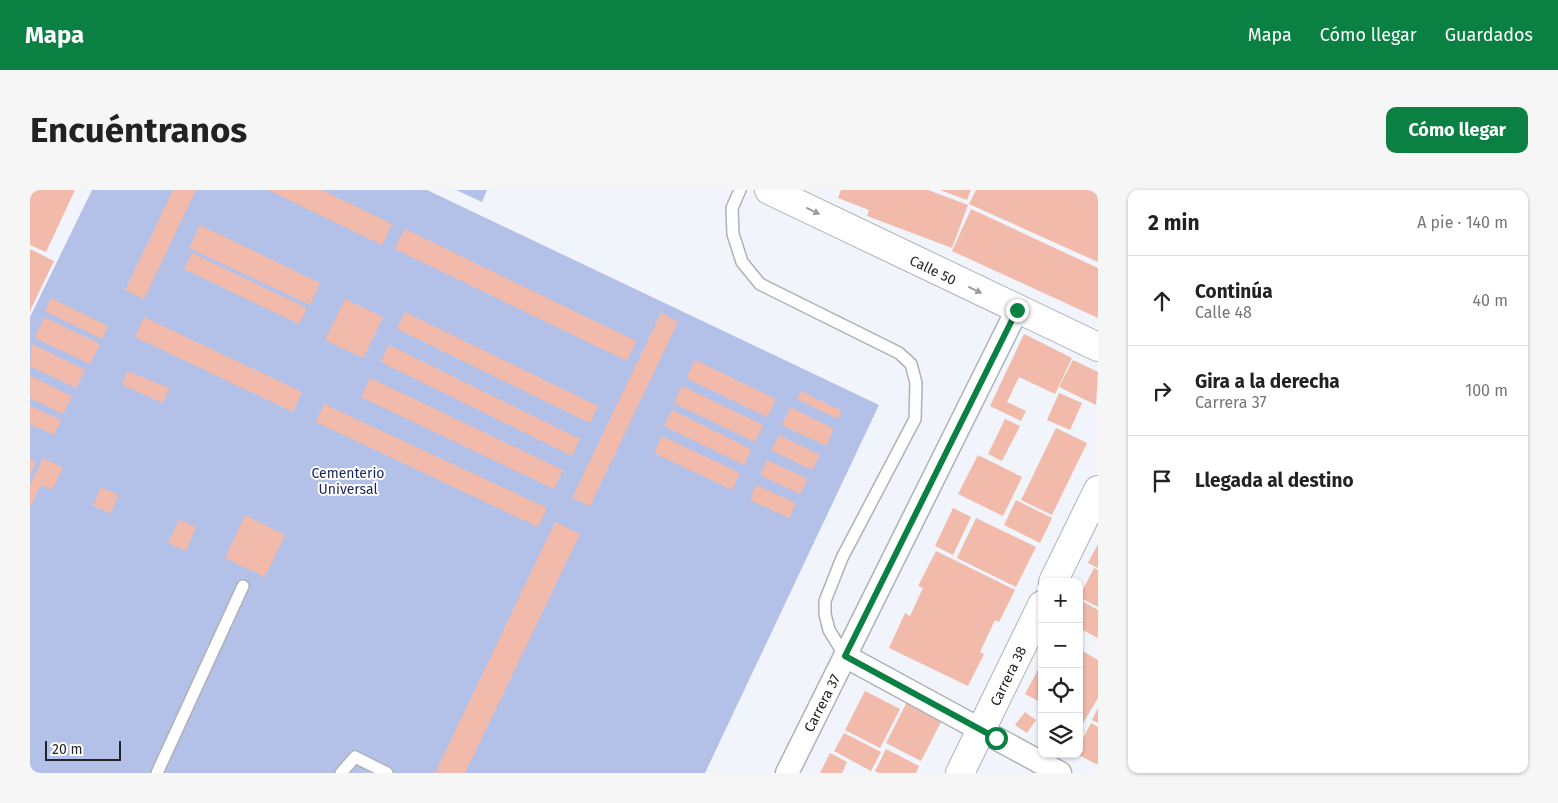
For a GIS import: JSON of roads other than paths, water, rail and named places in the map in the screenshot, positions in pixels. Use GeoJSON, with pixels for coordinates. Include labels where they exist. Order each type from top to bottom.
{"type":"FeatureCollection","features":[{"type":"Feature","properties":{"kind":"street","name":"Calle 50"},"geometry":{"type":"LineString","coordinates":[[769,190],[1098,347]]}},
{"type":"Feature","properties":{"kind":"street","name":"Carrera 37"},"geometry":{"type":"LineString","coordinates":[[787,773],[1017,310]]}},
{"type":"Feature","properties":{"kind":"street"},"geometry":{"type":"LineString","coordinates":[[1055,578],[1098,490]]}},
{"type":"Feature","properties":{"kind":"street","name":"Carrera 38"},"geometry":{"type":"LineString","coordinates":[[960,773],[1038,613]]}},
{"type":"Feature","properties":{"kind":"street"},"geometry":{"type":"LineString","coordinates":[[845,656],[1060,773]]}},
{"type":"Feature","properties":{"kind":"lane"},"geometry":{"type":"LineString","coordinates":[[740,190],[732,208],[733,234],[742,262],[760,284],[899,353],[911,364],[916,383],[915,419],[842,558],[825,601],[825,614],[829,630],[845,656]]}},
{"type":"Feature","properties":{"kind":"lane"},"geometry":{"type":"LineString","coordinates":[[157,773],[243,586]]}},
{"type":"Feature","properties":{"kind":"lane"},"geometry":{"type":"LineString","coordinates":[[341,773],[355,757],[387,773]]}},
{"type":"Feature","properties":{"kind":"park label","name":"Cementerio Universal"},"geometry":{"type":"Point","coordinates":[348,482]}}]}
